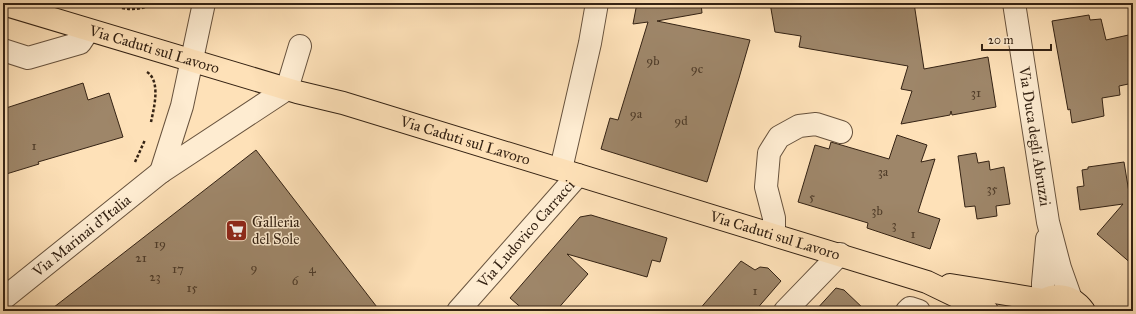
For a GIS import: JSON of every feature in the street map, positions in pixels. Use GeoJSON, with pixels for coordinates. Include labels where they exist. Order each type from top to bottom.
{"type":"FeatureCollection","features":[{"type":"Feature","properties":{"kind":"main road","name":"Via Caduti sul Lavoro"},"geometry":{"type":"LineString","coordinates":[[3,4],[287,89],[344,102],[927,282],[1038,306]]}},
{"type":"Feature","properties":{"kind":"main road","name":"Via Caduti sul Lavoro"},"geometry":{"type":"LineString","coordinates":[[927,282],[987,311]]}},
{"type":"Feature","properties":{"kind":"main road"},"geometry":{"type":"LineString","coordinates":[[1038,306],[1052,297],[1062,296],[1077,305]]}},
{"type":"Feature","properties":{"kind":"street"},"geometry":{"type":"LineString","coordinates":[[161,172],[182,106],[204,3]]}},
{"type":"Feature","properties":{"kind":"street"},"geometry":{"type":"LineString","coordinates":[[569,172],[597,3]]}},
{"type":"Feature","properties":{"kind":"street","name":"Via Duca degli Abruzzi"},"geometry":{"type":"LineString","coordinates":[[1014,3],[1048,222],[1060,268],[1077,305]]}},
{"type":"Feature","properties":{"kind":"street"},"geometry":{"type":"LineString","coordinates":[[3,50],[28,58],[80,43],[88,30]]}},
{"type":"Feature","properties":{"kind":"street"},"geometry":{"type":"LineString","coordinates":[[287,89],[300,46]]}},
{"type":"Feature","properties":{"kind":"street","name":"Via Marinai d'Italia"},"geometry":{"type":"LineString","coordinates":[[3,299],[161,172],[287,89]]}},
{"type":"Feature","properties":{"kind":"street"},"geometry":{"type":"LineString","coordinates":[[774,234],[774,218],[766,187],[769,154],[779,137],[799,126],[816,124],[842,132]]}},
{"type":"Feature","properties":{"kind":"street","name":"Via Ludovico Carracci"},"geometry":{"type":"LineString","coordinates":[[458,311],[569,172]]}},
{"type":"Feature","properties":{"kind":"street","name":"Via Duca degli Abruzzi"},"geometry":{"type":"LineString","coordinates":[[1038,306],[1043,283],[1048,222]]}},
{"type":"Feature","properties":{"kind":"street"},"geometry":{"type":"LineString","coordinates":[[785,311],[840,254]]}},
{"type":"Feature","properties":{"kind":"street"},"geometry":{"type":"LineString","coordinates":[[907,311],[910,308],[920,311]]}},
{"type":"Feature","properties":{"kind":"path"},"geometry":{"type":"LineString","coordinates":[[122,8],[146,8],[154,3]]}},
{"type":"Feature","properties":{"kind":"path"},"geometry":{"type":"LineString","coordinates":[[146,72],[154,81],[156,91],[150,127]]}},
{"type":"Feature","properties":{"kind":"path"},"geometry":{"type":"LineString","coordinates":[[134,164],[147,134]]}},
{"type":"Feature","properties":{"kind":"building"},"geometry":{"type":"Polygon","coordinates":[[[637,3],[701,3],[702,13],[657,21],[750,40],[707,182],[601,149],[610,118],[618,120],[648,22],[633,24],[637,3]]]}},
{"type":"Feature","properties":{"kind":"building"},"geometry":{"type":"Polygon","coordinates":[[[770,3],[914,3],[924,69],[988,57],[996,107],[952,115],[951,111],[950,115],[901,124],[912,91],[901,89],[908,66],[799,47],[801,36],[775,32],[770,3]]]}},
{"type":"Feature","properties":{"kind":"building"},"geometry":{"type":"Polygon","coordinates":[[[1089,15],[1090,20],[1101,19],[1106,40],[1133,34],[1133,83],[1119,86],[1120,95],[1102,98],[1104,116],[1072,123],[1070,109],[1068,110],[1052,21],[1089,15]]]}},
{"type":"Feature","properties":{"kind":"building"},"geometry":{"type":"Polygon","coordinates":[[[83,83],[88,100],[109,93],[123,137],[38,162],[39,164],[3,175],[3,109],[83,83]]]}},
{"type":"Feature","properties":{"kind":"building"},"geometry":{"type":"Polygon","coordinates":[[[897,135],[927,145],[921,162],[935,159],[918,212],[940,219],[930,249],[867,228],[868,223],[798,202],[815,145],[829,149],[831,142],[889,159],[897,135]]]}},
{"type":"Feature","properties":{"kind":"building","name":"Galleria del Sole"},"geometry":{"type":"Polygon","coordinates":[[[256,150],[380,311],[49,311],[256,150]]]}},
{"type":"Feature","properties":{"kind":"building"},"geometry":{"type":"Polygon","coordinates":[[[976,153],[978,163],[989,161],[990,170],[1004,167],[1010,204],[996,206],[997,216],[977,219],[975,206],[965,207],[958,156],[976,153]]]}},
{"type":"Feature","properties":{"kind":"building"},"geometry":{"type":"Polygon","coordinates":[[[1124,162],[1133,217],[1133,265],[1097,234],[1123,204],[1080,210],[1077,187],[1084,186],[1082,170],[1088,169],[1088,167],[1124,162]]]}},
{"type":"Feature","properties":{"kind":"building"},"geometry":{"type":"Polygon","coordinates":[[[591,215],[667,238],[660,262],[652,260],[647,277],[567,254],[588,274],[556,311],[525,311],[510,298],[580,217],[591,215]]]}},
{"type":"Feature","properties":{"kind":"building"},"geometry":{"type":"Polygon","coordinates":[[[741,261],[755,270],[760,267],[768,268],[781,281],[755,311],[698,311],[741,261]]]}},
{"type":"Feature","properties":{"kind":"building"},"geometry":{"type":"Polygon","coordinates":[[[836,288],[844,290],[866,311],[815,311],[836,288]]]}},
{"type":"Feature","properties":{"kind":"place","name":"Galleria del Sole"},"geometry":{"type":"Point","coordinates":[236,231]}}]}
